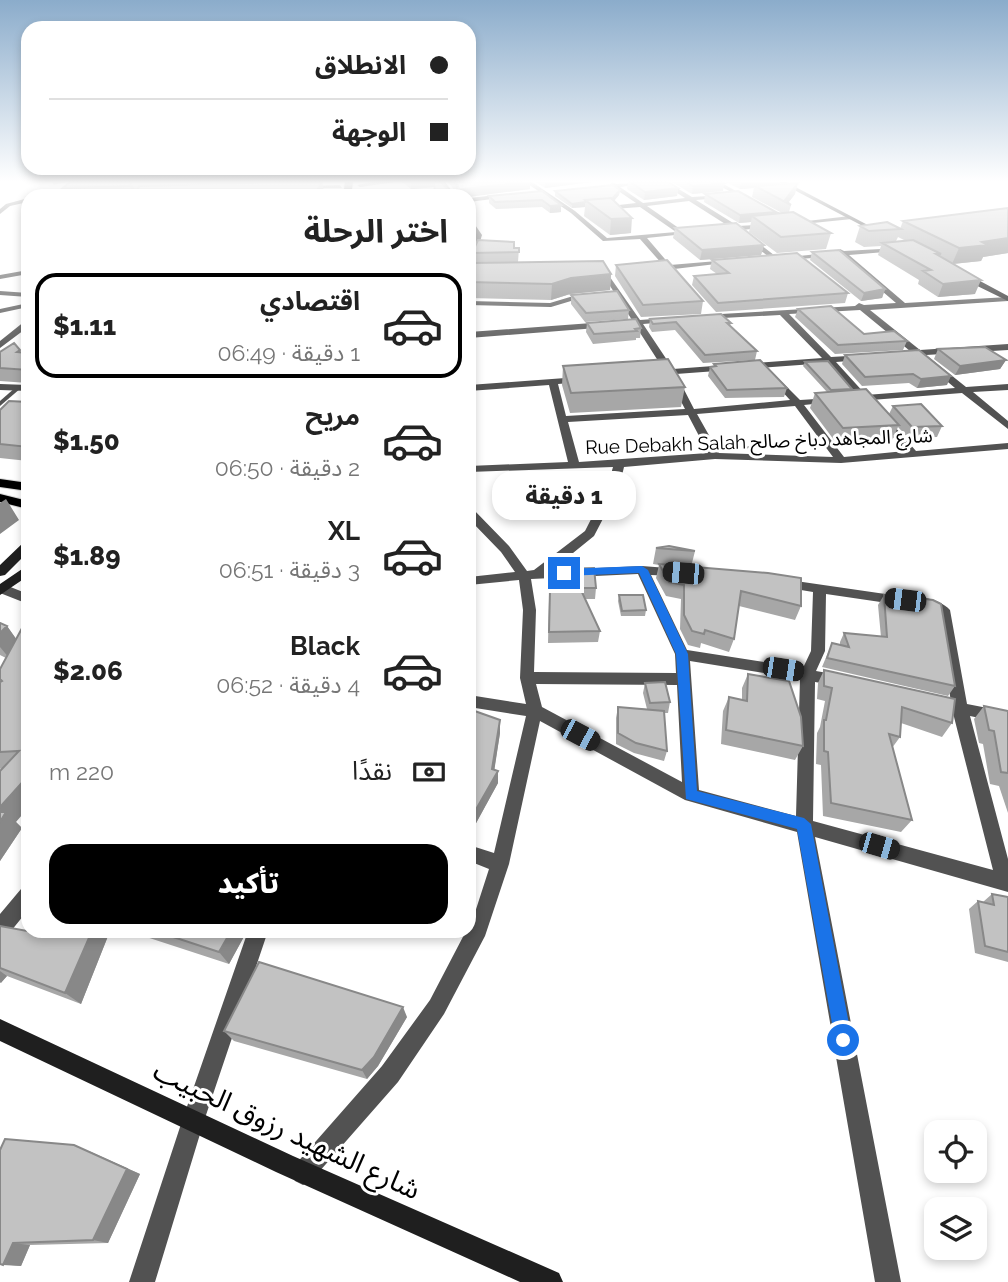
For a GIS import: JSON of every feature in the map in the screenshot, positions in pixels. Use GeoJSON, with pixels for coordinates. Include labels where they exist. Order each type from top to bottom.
{"type":"FeatureCollection","features":[{"type":"Feature","properties":{"kind":"main road"},"geometry":{"type":"LineString","coordinates":[[1,488],[21,486]]}},
{"type":"Feature","properties":{"kind":"main road"},"geometry":{"type":"LineString","coordinates":[[1,488],[21,501]]}},
{"type":"Feature","properties":{"kind":"street"},"geometry":{"type":"LineString","coordinates":[[646,242],[677,277]]}},
{"type":"Feature","properties":{"kind":"street"},"geometry":{"type":"LineString","coordinates":[[753,242],[775,259]]}},
{"type":"Feature","properties":{"kind":"street"},"geometry":{"type":"LineString","coordinates":[[762,260],[908,248],[897,242]]}},
{"type":"Feature","properties":{"kind":"street"},"geometry":{"type":"LineString","coordinates":[[829,244],[902,304]]}},
{"type":"Feature","properties":{"kind":"street"},"geometry":{"type":"LineString","coordinates":[[797,257],[807,265]]}},
{"type":"Feature","properties":{"kind":"street"},"geometry":{"type":"LineString","coordinates":[[643,269],[735,262]]}},
{"type":"Feature","properties":{"kind":"street"},"geometry":{"type":"LineString","coordinates":[[1008,291],[957,269],[1008,299]]}},
{"type":"Feature","properties":{"kind":"street"},"geometry":{"type":"LineString","coordinates":[[593,273],[618,271]]}},
{"type":"Feature","properties":{"kind":"street"},"geometry":{"type":"LineString","coordinates":[[605,272],[670,372],[715,456]]}},
{"type":"Feature","properties":{"kind":"street"},"geometry":{"type":"LineString","coordinates":[[0,278],[21,274]]}},
{"type":"Feature","properties":{"kind":"street"},"geometry":{"type":"LineString","coordinates":[[0,293],[21,295]]}},
{"type":"Feature","properties":{"kind":"street"},"geometry":{"type":"LineString","coordinates":[[608,295],[620,294]]}},
{"type":"Feature","properties":{"kind":"street"},"geometry":{"type":"LineString","coordinates":[[476,303],[551,305],[570,299],[597,296]]}},
{"type":"Feature","properties":{"kind":"street"},"geometry":{"type":"LineString","coordinates":[[0,309],[21,298]]}},
{"type":"Feature","properties":{"kind":"street"},"geometry":{"type":"LineString","coordinates":[[850,298],[1008,426]]}},
{"type":"Feature","properties":{"kind":"street"},"geometry":{"type":"LineString","coordinates":[[699,317],[1008,299]]}},
{"type":"Feature","properties":{"kind":"street"},"geometry":{"type":"LineString","coordinates":[[0,309],[21,306]]}},
{"type":"Feature","properties":{"kind":"street"},"geometry":{"type":"LineString","coordinates":[[703,307],[712,317]]}},
{"type":"Feature","properties":{"kind":"street"},"geometry":{"type":"LineString","coordinates":[[782,312],[830,360],[914,455]]}},
{"type":"Feature","properties":{"kind":"street"},"geometry":{"type":"LineString","coordinates":[[476,335],[675,320]]}},
{"type":"Feature","properties":{"kind":"street"},"geometry":{"type":"LineString","coordinates":[[0,345],[4,338],[21,327]]}},
{"type":"Feature","properties":{"kind":"street"},"geometry":{"type":"LineString","coordinates":[[905,353],[1008,347]]}},
{"type":"Feature","properties":{"kind":"street"},"geometry":{"type":"LineString","coordinates":[[644,374],[867,357]]}},
{"type":"Feature","properties":{"kind":"street"},"geometry":{"type":"LineString","coordinates":[[761,363],[797,402],[841,460]]}},
{"type":"Feature","properties":{"kind":"street"},"geometry":{"type":"LineString","coordinates":[[476,388],[592,379]]}},
{"type":"Feature","properties":{"kind":"street"},"geometry":{"type":"LineString","coordinates":[[553,383],[574,464]]}},
{"type":"Feature","properties":{"kind":"street"},"geometry":{"type":"LineString","coordinates":[[0,387],[21,388]]}},
{"type":"Feature","properties":{"kind":"street"},"geometry":{"type":"LineString","coordinates":[[852,398],[1008,387]]}},
{"type":"Feature","properties":{"kind":"street"},"geometry":{"type":"LineString","coordinates":[[563,419],[691,412],[840,399]]}},
{"type":"Feature","properties":{"kind":"street","name":"Rue Debakh Salah,شارع المجاهد دباخ صالح"},"geometry":{"type":"LineString","coordinates":[[476,469],[619,464],[715,456],[841,460],[1008,446]]}},
{"type":"Feature","properties":{"kind":"street"},"geometry":{"type":"LineString","coordinates":[[476,933],[500,864],[535,711],[527,678],[528,591],[531,574],[590,533],[613,488],[619,464]]}},
{"type":"Feature","properties":{"kind":"street"},"geometry":{"type":"LineString","coordinates":[[476,519],[531,574]]}},
{"type":"Feature","properties":{"kind":"street"},"geometry":{"type":"LineString","coordinates":[[0,572],[21,552]]}},
{"type":"Feature","properties":{"kind":"street"},"geometry":{"type":"LineString","coordinates":[[642,570],[682,654],[691,795]]}},
{"type":"Feature","properties":{"kind":"street"},"geometry":{"type":"LineString","coordinates":[[476,580],[531,574],[642,570],[691,574]]}},
{"type":"Feature","properties":{"kind":"street"},"geometry":{"type":"LineString","coordinates":[[1,590],[21,574]]}},
{"type":"Feature","properties":{"kind":"street"},"geometry":{"type":"LineString","coordinates":[[768,580],[820,590],[931,603],[943,610],[960,709],[1006,882]]}},
{"type":"Feature","properties":{"kind":"street"},"geometry":{"type":"LineString","coordinates":[[1,590],[21,597]]}},
{"type":"Feature","properties":{"kind":"street"},"geometry":{"type":"LineString","coordinates":[[820,590],[818,651],[808,673],[804,824],[888,1282]]}},
{"type":"Feature","properties":{"kind":"street"},"geometry":{"type":"LineString","coordinates":[[682,654],[808,673],[859,685]]}},
{"type":"Feature","properties":{"kind":"street"},"geometry":{"type":"LineString","coordinates":[[527,678],[682,679]]}},
{"type":"Feature","properties":{"kind":"street"},"geometry":{"type":"LineString","coordinates":[[476,702],[535,711],[691,795],[804,824],[1006,882]]}},
{"type":"Feature","properties":{"kind":"street"},"geometry":{"type":"LineString","coordinates":[[935,703],[1008,718]]}},
{"type":"Feature","properties":{"kind":"street"},"geometry":{"type":"LineString","coordinates":[[476,855],[500,864]]}},
{"type":"Feature","properties":{"kind":"street"},"geometry":{"type":"LineString","coordinates":[[0,929],[21,904]]}},
{"type":"Feature","properties":{"kind":"street"},"geometry":{"type":"LineString","coordinates":[[142,1282],[192,1121],[256,938]]}},
{"type":"Feature","properties":{"kind":"street"},"geometry":{"type":"LineString","coordinates":[[303,1172],[390,1074],[437,1007],[473,938]]}},
{"type":"Feature","properties":{"kind":"street","name":"شارع الشهيد رزوق الحبيب"},"geometry":{"type":"LineString","coordinates":[[0,1030],[68,1058],[192,1121],[303,1172],[550,1282]]}},
{"type":"Feature","properties":{"kind":"lane"},"geometry":{"type":"LineString","coordinates":[[0,404],[21,389]]}},
{"type":"Feature","properties":{"kind":"building"},"geometry":{"type":"Polygon","coordinates":[[[477,242],[514,242],[514,248],[519,248],[519,252],[476,253],[477,242]]]}},
{"type":"Feature","properties":{"kind":"building"},"geometry":{"type":"Polygon","coordinates":[[[692,242],[760,242],[764,245],[702,250],[692,242]]]}},
{"type":"Feature","properties":{"kind":"building"},"geometry":{"type":"Polygon","coordinates":[[[917,242],[981,280],[943,284],[923,271],[931,270],[882,243],[917,242]]]}},
{"type":"Feature","properties":{"kind":"building"},"geometry":{"type":"Polygon","coordinates":[[[946,242],[983,242],[988,245],[959,248],[946,242]]]}},
{"type":"Feature","properties":{"kind":"building"},"geometry":{"type":"Polygon","coordinates":[[[839,250],[885,289],[864,293],[812,252],[839,250]]]}},
{"type":"Feature","properties":{"kind":"building"},"geometry":{"type":"Polygon","coordinates":[[[797,253],[848,293],[718,303],[694,276],[729,273],[712,260],[797,253]]]}},
{"type":"Feature","properties":{"kind":"building"},"geometry":{"type":"Polygon","coordinates":[[[667,260],[703,301],[643,305],[616,265],[667,260]]]}},
{"type":"Feature","properties":{"kind":"building"},"geometry":{"type":"Polygon","coordinates":[[[603,261],[611,274],[571,278],[552,284],[476,282],[476,263],[603,261]]]}},
{"type":"Feature","properties":{"kind":"building"},"geometry":{"type":"Polygon","coordinates":[[[617,291],[629,310],[586,313],[571,295],[617,291]]]}},
{"type":"Feature","properties":{"kind":"building"},"geometry":{"type":"Polygon","coordinates":[[[831,306],[864,334],[894,331],[907,341],[838,345],[798,309],[831,306]]]}},
{"type":"Feature","properties":{"kind":"building"},"geometry":{"type":"Polygon","coordinates":[[[721,314],[757,351],[705,355],[676,322],[653,324],[650,319],[721,314]]]}},
{"type":"Feature","properties":{"kind":"building"},"geometry":{"type":"Polygon","coordinates":[[[636,319],[641,328],[635,329],[637,331],[594,334],[587,323],[636,319]]]}},
{"type":"Feature","properties":{"kind":"building"},"geometry":{"type":"Polygon","coordinates":[[[14,343],[20,350],[17,352],[21,352],[21,370],[0,368],[0,352],[14,343]]]}},
{"type":"Feature","properties":{"kind":"building"},"geometry":{"type":"Polygon","coordinates":[[[985,347],[1006,360],[960,366],[938,349],[985,347]]]}},
{"type":"Feature","properties":{"kind":"building"},"geometry":{"type":"Polygon","coordinates":[[[919,350],[951,376],[921,379],[913,374],[865,377],[845,355],[919,350]]]}},
{"type":"Feature","properties":{"kind":"building"},"geometry":{"type":"Polygon","coordinates":[[[668,359],[685,387],[571,393],[563,366],[668,359]]]}},
{"type":"Feature","properties":{"kind":"building"},"geometry":{"type":"Polygon","coordinates":[[[760,360],[787,388],[727,390],[710,367],[716,366],[714,364],[760,360]]]}},
{"type":"Feature","properties":{"kind":"building"},"geometry":{"type":"Polygon","coordinates":[[[828,361],[852,389],[831,390],[805,362],[828,361]]]}},
{"type":"Feature","properties":{"kind":"building"},"geometry":{"type":"Polygon","coordinates":[[[866,389],[899,425],[843,428],[815,393],[866,389]]]}},
{"type":"Feature","properties":{"kind":"building"},"geometry":{"type":"Polygon","coordinates":[[[9,401],[21,402],[21,446],[0,444],[0,410],[9,401]]]}},
{"type":"Feature","properties":{"kind":"building"},"geometry":{"type":"Polygon","coordinates":[[[921,404],[942,426],[912,427],[893,406],[921,404]]]}},
{"type":"Feature","properties":{"kind":"building"},"geometry":{"type":"Polygon","coordinates":[[[566,476],[581,507],[552,510],[538,477],[566,476]]]}},
{"type":"Feature","properties":{"kind":"building"},"geometry":{"type":"Polygon","coordinates":[[[669,546],[695,551],[656,548],[669,546]]]}},
{"type":"Feature","properties":{"kind":"building"},"geometry":{"type":"Polygon","coordinates":[[[659,564],[801,578],[801,606],[741,591],[734,639],[705,630],[704,634],[692,631],[684,615],[684,585],[669,582],[659,564]]]}},
{"type":"Feature","properties":{"kind":"building"},"geometry":{"type":"Polygon","coordinates":[[[594,568],[596,588],[580,588],[600,631],[549,632],[550,590],[563,590],[561,569],[594,568]]]}},
{"type":"Feature","properties":{"kind":"building"},"geometry":{"type":"Polygon","coordinates":[[[619,595],[643,595],[646,610],[622,611],[619,595]]]}},
{"type":"Feature","properties":{"kind":"building"},"geometry":{"type":"Polygon","coordinates":[[[884,595],[933,600],[941,604],[955,686],[827,658],[832,643],[849,647],[844,633],[887,637],[884,595]]]}},
{"type":"Feature","properties":{"kind":"building"},"geometry":{"type":"Polygon","coordinates":[[[0,623],[7,626],[0,633],[0,623]]]}},
{"type":"Feature","properties":{"kind":"building"},"geometry":{"type":"Polygon","coordinates":[[[21,630],[21,784],[0,807],[0,771],[19,751],[0,752],[0,669],[21,630]]]}},
{"type":"Feature","properties":{"kind":"building"},"geometry":{"type":"Polygon","coordinates":[[[824,670],[955,699],[952,723],[902,707],[900,737],[889,734],[912,820],[831,803],[828,752],[824,751],[824,720],[832,688],[824,686],[824,670]]]}},
{"type":"Feature","properties":{"kind":"building"},"geometry":{"type":"Polygon","coordinates":[[[748,674],[789,681],[801,717],[803,746],[726,730],[729,697],[747,701],[748,674]]]}},
{"type":"Feature","properties":{"kind":"building"},"geometry":{"type":"Polygon","coordinates":[[[665,682],[670,702],[650,703],[645,683],[665,682]]]}},
{"type":"Feature","properties":{"kind":"building"},"geometry":{"type":"Polygon","coordinates":[[[984,706],[1008,711],[1008,773],[1001,772],[994,731],[989,730],[984,706]]]}},
{"type":"Feature","properties":{"kind":"building"},"geometry":{"type":"Polygon","coordinates":[[[618,707],[664,711],[667,751],[636,743],[618,733],[618,707]]]}},
{"type":"Feature","properties":{"kind":"building"},"geometry":{"type":"Polygon","coordinates":[[[476,711],[500,720],[492,769],[498,771],[476,810],[476,711]]]}},
{"type":"Feature","properties":{"kind":"building"},"geometry":{"type":"Polygon","coordinates":[[[992,894],[1008,897],[1008,952],[985,946],[978,901],[994,905],[992,894]]]}},
{"type":"Feature","properties":{"kind":"building"},"geometry":{"type":"Polygon","coordinates":[[[0,926],[21,930],[21,938],[89,938],[65,993],[0,968],[0,926]]]}},
{"type":"Feature","properties":{"kind":"building"},"geometry":{"type":"Polygon","coordinates":[[[176,938],[227,938],[219,952],[176,938]]]}},
{"type":"Feature","properties":{"kind":"building"},"geometry":{"type":"Polygon","coordinates":[[[259,962],[403,1007],[374,1057],[362,1070],[224,1031],[259,962]]]}},
{"type":"Feature","properties":{"kind":"building"},"geometry":{"type":"Polygon","coordinates":[[[5,1139],[74,1145],[127,1169],[93,1240],[13,1243],[3,1265],[0,1264],[0,1150],[5,1139]]]}},
{"type":"Feature","properties":{"kind":"route"},"geometry":{"type":"LineString","coordinates":[[564,573],[642,570],[682,654],[691,795],[804,824],[843,1040]]}}]}
